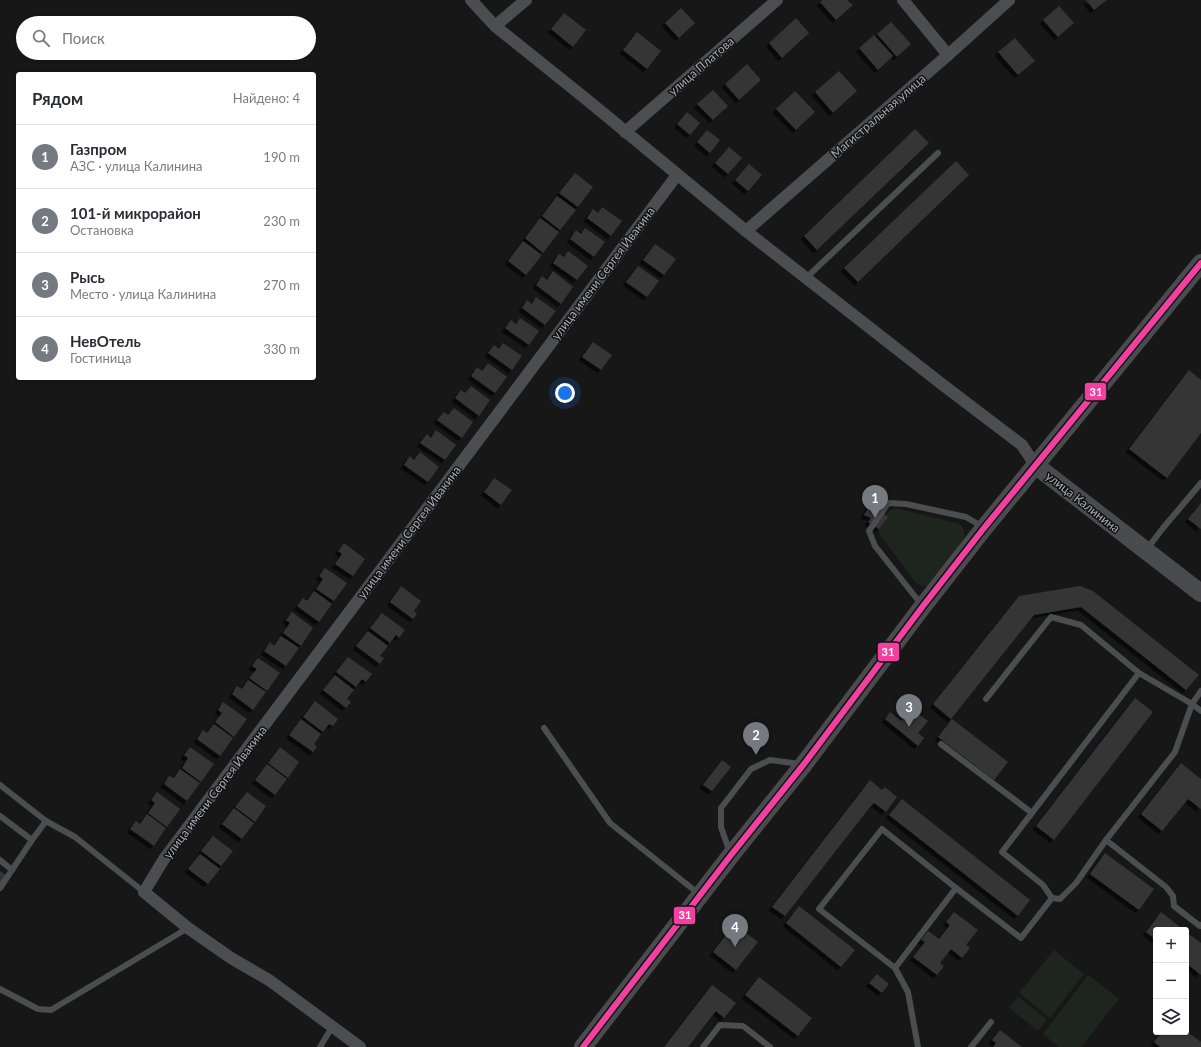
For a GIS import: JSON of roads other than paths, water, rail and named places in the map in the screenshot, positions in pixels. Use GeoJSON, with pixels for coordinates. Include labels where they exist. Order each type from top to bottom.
{"type":"FeatureCollection","features":[{"type":"Feature","properties":{"kind":"main road"},"geometry":{"type":"LineString","coordinates":[[1035,465],[1201,263]]}},
{"type":"Feature","properties":{"kind":"main road","name":"улица Калинина"},"geometry":{"type":"LineString","coordinates":[[583,1047],[731,855],[804,764],[923,606],[1035,465],[1201,593]]}},
{"type":"Feature","properties":{"kind":"street"},"geometry":{"type":"LineString","coordinates":[[471,0],[495,26],[746,231],[1022,445],[1035,465]]}},
{"type":"Feature","properties":{"kind":"street"},"geometry":{"type":"LineString","coordinates":[[495,26],[526,0]]}},
{"type":"Feature","properties":{"kind":"street","name":"улица Платова"},"geometry":{"type":"LineString","coordinates":[[625,132],[777,0]]}},
{"type":"Feature","properties":{"kind":"street"},"geometry":{"type":"LineString","coordinates":[[903,0],[948,55]]}},
{"type":"Feature","properties":{"kind":"street","name":"Магистральная улица"},"geometry":{"type":"LineString","coordinates":[[746,231],[1009,0]]}},
{"type":"Feature","properties":{"kind":"street","name":"улица имени Сергея Ивакина"},"geometry":{"type":"LineString","coordinates":[[144,892],[169,853],[677,175]]}},
{"type":"Feature","properties":{"kind":"street"},"geometry":{"type":"LineString","coordinates":[[144,892],[188,928],[231,958],[269,980],[360,1047]]}},
{"type":"Feature","properties":{"kind":"lane"},"geometry":{"type":"LineString","coordinates":[[806,278],[938,153]]}},
{"type":"Feature","properties":{"kind":"lane"},"geometry":{"type":"LineString","coordinates":[[1146,551],[1163,528],[1199,490],[1201,482]]}},
{"type":"Feature","properties":{"kind":"lane"},"geometry":{"type":"LineString","coordinates":[[923,606],[875,546],[869,531],[888,503],[906,504],[966,517],[984,528]]}},
{"type":"Feature","properties":{"kind":"lane"},"geometry":{"type":"LineString","coordinates":[[986,699],[1051,618],[1081,625],[1139,673],[1201,710]]}},
{"type":"Feature","properties":{"kind":"lane"},"geometry":{"type":"LineString","coordinates":[[1139,673],[1002,852],[1043,885],[1052,898],[1060,899],[1076,882],[1106,840],[1175,752],[1192,704],[1201,691]]}},
{"type":"Feature","properties":{"kind":"lane"},"geometry":{"type":"LineString","coordinates":[[544,728],[610,823],[700,895]]}},
{"type":"Feature","properties":{"kind":"lane"},"geometry":{"type":"LineString","coordinates":[[941,744],[1032,813]]}},
{"type":"Feature","properties":{"kind":"lane"},"geometry":{"type":"LineString","coordinates":[[731,855],[721,827],[721,808],[751,769],[770,760],[804,764]]}},
{"type":"Feature","properties":{"kind":"lane"},"geometry":{"type":"LineString","coordinates":[[0,785],[46,820],[75,837],[144,892]]}},
{"type":"Feature","properties":{"kind":"lane"},"geometry":{"type":"LineString","coordinates":[[0,816],[32,840]]}},
{"type":"Feature","properties":{"kind":"lane"},"geometry":{"type":"LineString","coordinates":[[0,888],[46,820]]}},
{"type":"Feature","properties":{"kind":"lane"},"geometry":{"type":"LineString","coordinates":[[918,1047],[908,992],[895,968],[819,909],[882,829],[1021,938],[1052,898]]}},
{"type":"Feature","properties":{"kind":"lane"},"geometry":{"type":"LineString","coordinates":[[1106,840],[1166,887],[1173,896],[1174,906],[1200,926],[1201,925]]}},
{"type":"Feature","properties":{"kind":"lane"},"geometry":{"type":"LineString","coordinates":[[0,860],[12,870]]}},
{"type":"Feature","properties":{"kind":"lane"},"geometry":{"type":"LineString","coordinates":[[895,968],[956,888]]}},
{"type":"Feature","properties":{"kind":"lane"},"geometry":{"type":"LineString","coordinates":[[0,989],[38,1009],[51,1010],[188,928]]}},
{"type":"Feature","properties":{"kind":"lane"},"geometry":{"type":"LineString","coordinates":[[971,1047],[992,1022]]}},
{"type":"Feature","properties":{"kind":"lane"},"geometry":{"type":"LineString","coordinates":[[703,1047],[720,1025],[743,1026],[770,1047]]}},
{"type":"Feature","properties":{"kind":"lane"},"geometry":{"type":"LineString","coordinates":[[320,1047],[332,1027]]}},
{"type":"Feature","properties":{"kind":"place","name":"Газпром"},"geometry":{"type":"Point","coordinates":[875,518]}},
{"type":"Feature","properties":{"kind":"place","name":"Рысь"},"geometry":{"type":"Point","coordinates":[909,727]}},
{"type":"Feature","properties":{"kind":"place","name":"101-й микрорайон"},"geometry":{"type":"Point","coordinates":[756,755]}},
{"type":"Feature","properties":{"kind":"place","name":"НевОтель"},"geometry":{"type":"Point","coordinates":[735,947]}}]}
